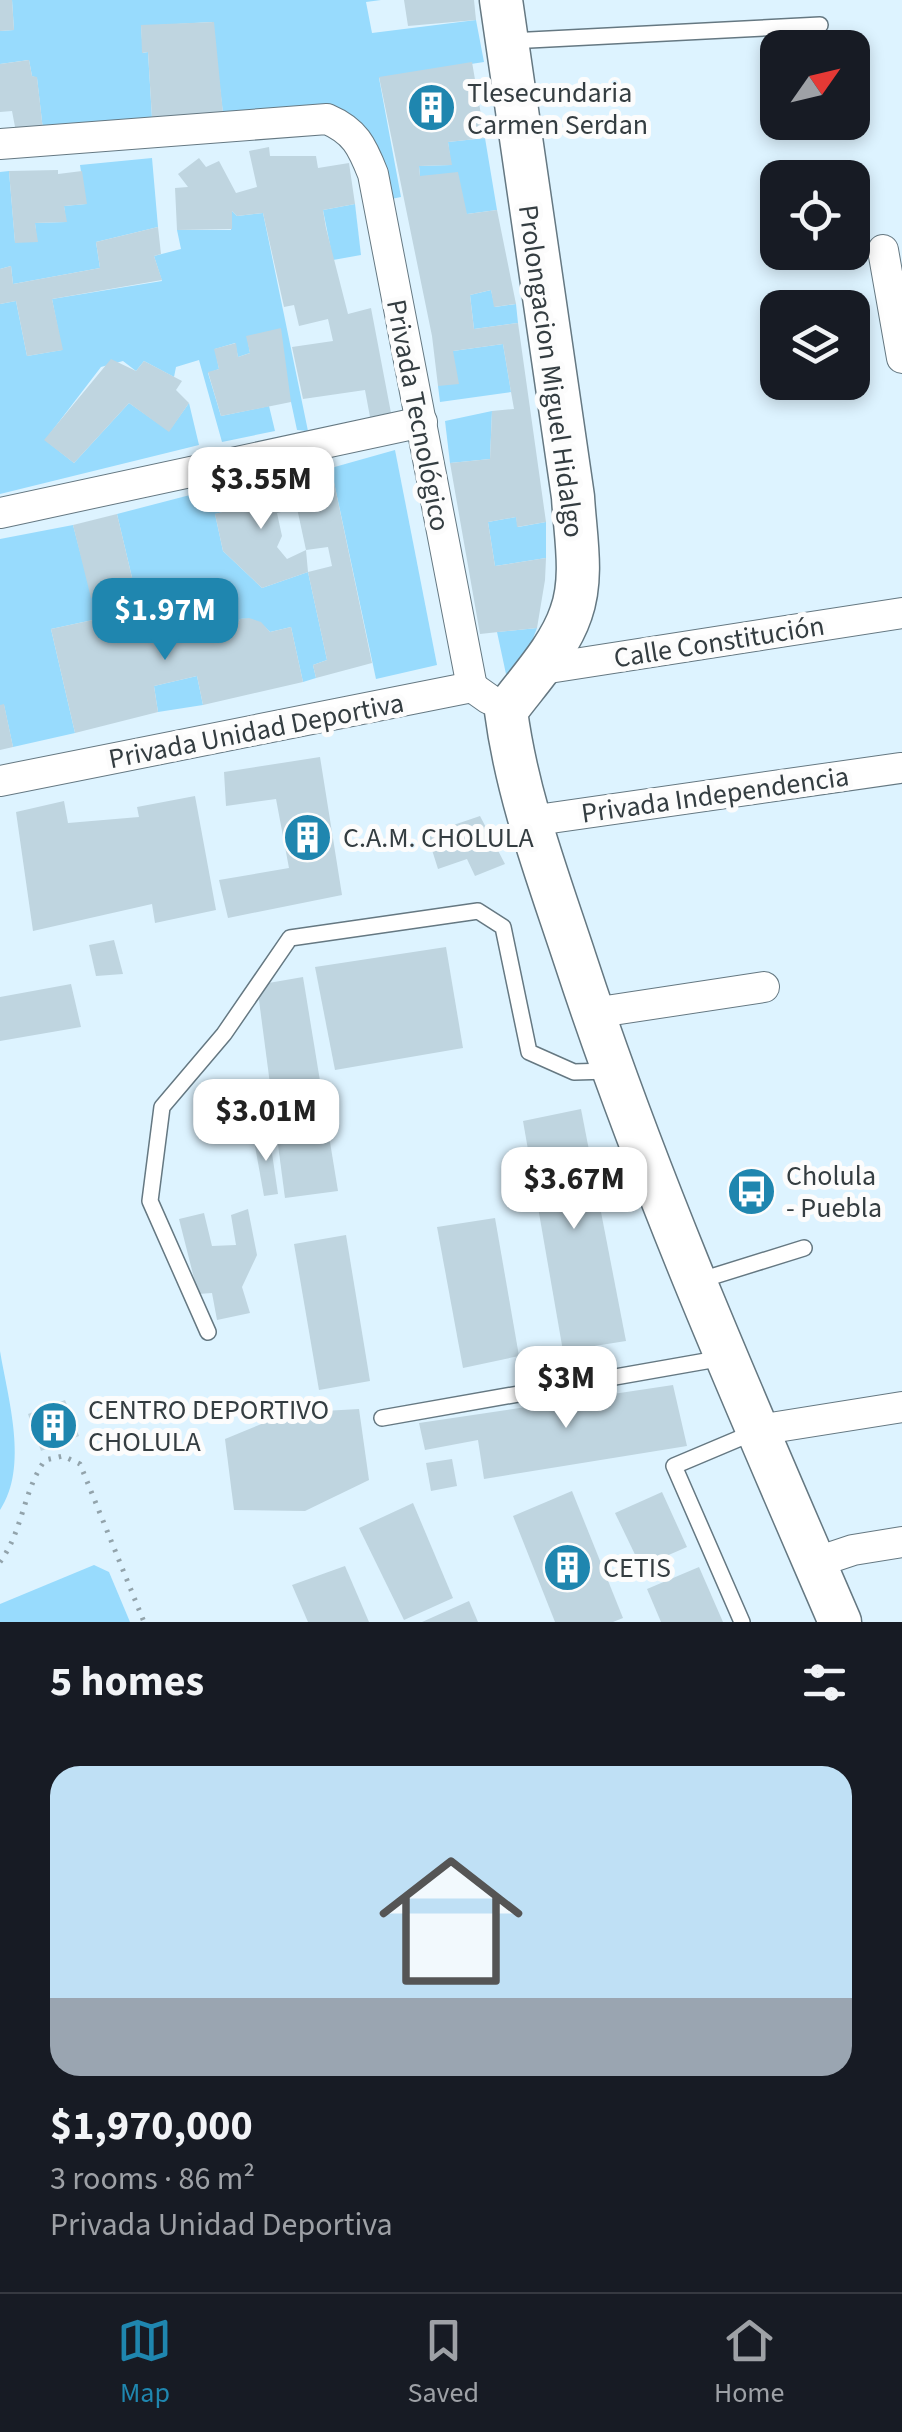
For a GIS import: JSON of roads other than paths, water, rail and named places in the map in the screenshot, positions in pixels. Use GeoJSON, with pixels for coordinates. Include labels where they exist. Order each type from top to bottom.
{"type":"FeatureCollection","features":[{"type":"Feature","properties":{"kind":"street","name":"Prolongacion Miguel Hidalgo"},"geometry":{"type":"LineString","coordinates":[[489,699],[536,670],[572,612],[578,574],[573,496],[504,21]]}},
{"type":"Feature","properties":{"kind":"street","name":"Privada Tecnológico"},"geometry":{"type":"LineString","coordinates":[[0,144],[327,119],[347,128],[361,144],[372,174],[422,422],[489,699]]}},
{"type":"Feature","properties":{"kind":"street"},"geometry":{"type":"LineString","coordinates":[[883,250],[902,358]]}},
{"type":"Feature","properties":{"kind":"street"},"geometry":{"type":"LineString","coordinates":[[0,513],[422,422]]}},
{"type":"Feature","properties":{"kind":"street","name":"Calle Constitución"},"geometry":{"type":"LineString","coordinates":[[536,670],[902,612]]}},
{"type":"Feature","properties":{"kind":"street"},"geometry":{"type":"LineString","coordinates":[[489,699],[614,1071],[697,1282],[840,1622]]}},
{"type":"Feature","properties":{"kind":"street","name":"Privada Unidad Deportiva"},"geometry":{"type":"LineString","coordinates":[[0,781],[489,699]]}},
{"type":"Feature","properties":{"kind":"street","name":"Privada Independencia"},"geometry":{"type":"LineString","coordinates":[[530,821],[900,768]]}},
{"type":"Feature","properties":{"kind":"street"},"geometry":{"type":"LineString","coordinates":[[593,1013],[764,987]]}},
{"type":"Feature","properties":{"kind":"street"},"geometry":{"type":"LineString","coordinates":[[758,1430],[902,1407]]}},
{"type":"Feature","properties":{"kind":"street"},"geometry":{"type":"LineString","coordinates":[[814,1563],[902,1542]]}},
{"type":"Feature","properties":{"kind":"lane"},"geometry":{"type":"LineString","coordinates":[[504,21],[820,25]]}},
{"type":"Feature","properties":{"kind":"lane"},"geometry":{"type":"LineString","coordinates":[[208,1332],[150,1201],[162,1107],[224,1034],[290,938],[478,911],[503,927],[530,1052],[574,1072],[614,1071]]}},
{"type":"Feature","properties":{"kind":"lane"},"geometry":{"type":"LineString","coordinates":[[697,1282],[804,1248]]}},
{"type":"Feature","properties":{"kind":"lane"},"geometry":{"type":"LineString","coordinates":[[382,1418],[729,1356]]}},
{"type":"Feature","properties":{"kind":"lane"},"geometry":{"type":"LineString","coordinates":[[742,1622],[674,1466],[758,1430]]}},
{"type":"Feature","properties":{"kind":"place","name":"Tlesecundaria Carmen Serdan"},"geometry":{"type":"Point","coordinates":[432,108]}},
{"type":"Feature","properties":{"kind":"place","name":"C.A.M. CHOLULA"},"geometry":{"type":"Point","coordinates":[308,837]}},
{"type":"Feature","properties":{"kind":"place","name":"Cholula - Puebla"},"geometry":{"type":"Point","coordinates":[751,1191]}},
{"type":"Feature","properties":{"kind":"place","name":"CENTRO DEPORTIVO CHOLULA"},"geometry":{"type":"Point","coordinates":[53,1425]}},
{"type":"Feature","properties":{"kind":"place","name":"CETIS"},"geometry":{"type":"Point","coordinates":[568,1567]}}]}
